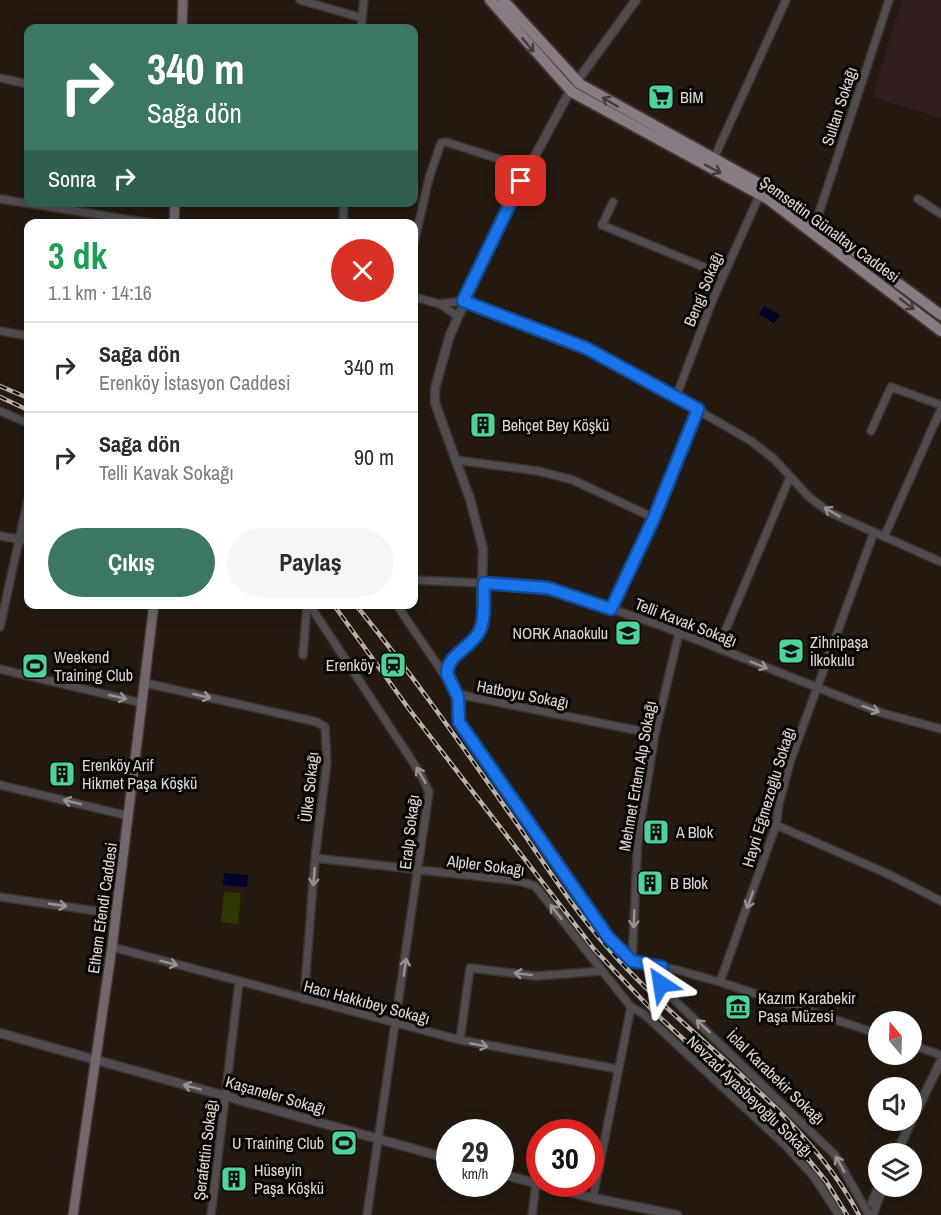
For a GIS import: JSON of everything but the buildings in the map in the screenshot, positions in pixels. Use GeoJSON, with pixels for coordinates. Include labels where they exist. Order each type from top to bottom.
{"type":"FeatureCollection","features":[{"type":"Feature","properties":{"kind":"main road"},"geometry":{"type":"LineString","coordinates":[[182,24],[183,0]]}},
{"type":"Feature","properties":{"kind":"main road","name":"Şemsettin Günaltay Caddesi"},"geometry":{"type":"LineString","coordinates":[[490,0],[573,86],[760,194],[941,330]]}},
{"type":"Feature","properties":{"kind":"main road","name":"Şemsettin Günaltay Caddesi"},"geometry":{"type":"LineString","coordinates":[[503,0],[573,86],[776,192],[941,315]]}},
{"type":"Feature","properties":{"kind":"main road","name":"Ethem Efendi Caddesi"},"geometry":{"type":"LineString","coordinates":[[73,1215],[117,914],[153,609]]}},
{"type":"Feature","properties":{"kind":"street"},"geometry":{"type":"LineString","coordinates":[[300,0],[362,18]]}},
{"type":"Feature","properties":{"kind":"street"},"geometry":{"type":"LineString","coordinates":[[361,24],[364,0]]}},
{"type":"Feature","properties":{"kind":"street"},"geometry":{"type":"LineString","coordinates":[[447,677],[448,665],[473,640],[480,629],[484,583],[481,535],[434,397],[443,356],[463,301],[527,168],[573,86],[636,0]]}},
{"type":"Feature","properties":{"kind":"street"},"geometry":{"type":"LineString","coordinates":[[714,158],[786,0]]}},
{"type":"Feature","properties":{"kind":"street","name":"Sultan Sokağı"},"geometry":{"type":"LineString","coordinates":[[816,222],[890,0]]}},
{"type":"Feature","properties":{"kind":"street"},"geometry":{"type":"LineString","coordinates":[[0,78],[24,83]]}},
{"type":"Feature","properties":{"kind":"street"},"geometry":{"type":"LineString","coordinates":[[418,226],[429,178],[441,143],[446,142],[527,168]]}},
{"type":"Feature","properties":{"kind":"street","name":"Bengi Sokağı"},"geometry":{"type":"LineString","coordinates":[[676,397],[723,275],[760,194]]}},
{"type":"Feature","properties":{"kind":"street"},"geometry":{"type":"LineString","coordinates":[[918,199],[941,214]]}},
{"type":"Feature","properties":{"kind":"street"},"geometry":{"type":"LineString","coordinates":[[0,200],[24,204]]}},
{"type":"Feature","properties":{"kind":"street"},"geometry":{"type":"LineString","coordinates":[[613,202],[602,225],[723,275]]}},
{"type":"Feature","properties":{"kind":"street"},"geometry":{"type":"LineString","coordinates":[[46,207],[124,219]]}},
{"type":"Feature","properties":{"kind":"street"},"geometry":{"type":"LineString","coordinates":[[418,298],[440,304],[457,316]]}},
{"type":"Feature","properties":{"kind":"street"},"geometry":{"type":"LineString","coordinates":[[440,304],[463,301],[586,348],[698,409],[756,444],[826,510],[941,562]]}},
{"type":"Feature","properties":{"kind":"street"},"geometry":{"type":"LineString","coordinates":[[0,331],[24,335]]}},
{"type":"Feature","properties":{"kind":"street"},"geometry":{"type":"LineString","coordinates":[[871,430],[891,386],[941,407],[884,537]]}},
{"type":"Feature","properties":{"kind":"street"},"geometry":{"type":"LineString","coordinates":[[611,609],[654,518],[698,409]]}},
{"type":"Feature","properties":{"kind":"street"},"geometry":{"type":"LineString","coordinates":[[0,411],[24,421]]}},
{"type":"Feature","properties":{"kind":"street"},"geometry":{"type":"LineString","coordinates":[[456,460],[538,471],[573,480],[654,518]]}},
{"type":"Feature","properties":{"kind":"street"},"geometry":{"type":"LineString","coordinates":[[718,648],[790,477]]}},
{"type":"Feature","properties":{"kind":"street","name":"Hayri Eğmezoğlu Sokağı"},"geometry":{"type":"LineString","coordinates":[[720,982],[776,825],[790,764],[874,532]]}},
{"type":"Feature","properties":{"kind":"street"},"geometry":{"type":"LineString","coordinates":[[0,536],[24,540]]}},
{"type":"Feature","properties":{"kind":"street"},"geometry":{"type":"LineString","coordinates":[[0,627],[24,543]]}},
{"type":"Feature","properties":{"kind":"street","name":"Telli Kavak Sokağı"},"geometry":{"type":"LineString","coordinates":[[418,579],[548,588],[679,633],[888,715],[941,729]]}},
{"type":"Feature","properties":{"kind":"street"},"geometry":{"type":"LineString","coordinates":[[303,655],[308,609]]}},
{"type":"Feature","properties":{"kind":"street","name":"Eralp Sokağı"},"geometry":{"type":"LineString","coordinates":[[311,609],[427,787],[428,802],[419,870],[367,1215]]}},
{"type":"Feature","properties":{"kind":"street","name":"Hatboyu Sokağı"},"geometry":{"type":"LineString","coordinates":[[400,609],[457,694],[656,734]]}},
{"type":"Feature","properties":{"kind":"street","name":"Mehmet Ertem Alp Sokağı"},"geometry":{"type":"LineString","coordinates":[[632,961],[637,846],[656,734],[679,633]]}},
{"type":"Feature","properties":{"kind":"street"},"geometry":{"type":"LineString","coordinates":[[434,658],[445,659],[457,655]]}},
{"type":"Feature","properties":{"kind":"street"},"geometry":{"type":"LineString","coordinates":[[0,669],[142,703]]}},
{"type":"Feature","properties":{"kind":"street","name":"Ülke Sokağı"},"geometry":{"type":"LineString","coordinates":[[145,683],[323,724],[326,731],[327,757],[315,858],[304,999]]}},
{"type":"Feature","properties":{"kind":"street"},"geometry":{"type":"LineString","coordinates":[[457,694],[460,724],[601,928],[632,961],[720,982],[868,1030]]}},
{"type":"Feature","properties":{"kind":"street"},"geometry":{"type":"LineString","coordinates":[[0,784],[129,816]]}},
{"type":"Feature","properties":{"kind":"street"},"geometry":{"type":"LineString","coordinates":[[776,825],[888,874],[941,901]]}},
{"type":"Feature","properties":{"kind":"street","name":"Alpler Sokağı"},"geometry":{"type":"LineString","coordinates":[[315,858],[519,881],[535,886],[631,1007]]}},
{"type":"Feature","properties":{"kind":"street"},"geometry":{"type":"LineString","coordinates":[[0,897],[117,914]]}},
{"type":"Feature","properties":{"kind":"street","name":"Hacı Hakkıbey Sokağı"},"geometry":{"type":"LineString","coordinates":[[112,947],[460,1041],[618,1069]]}},
{"type":"Feature","properties":{"kind":"street","name":"İclal Karabekir Sokağı"},"geometry":{"type":"LineString","coordinates":[[662,967],[661,984],[666,992],[835,1155],[871,1215]]}},
{"type":"Feature","properties":{"kind":"street"},"geometry":{"type":"LineString","coordinates":[[460,1041],[470,968],[536,976],[602,971]]}},
{"type":"Feature","properties":{"kind":"street","name":"Şerafettin Sokağı"},"geometry":{"type":"LineString","coordinates":[[211,1215],[239,982]]}},
{"type":"Feature","properties":{"kind":"street"},"geometry":{"type":"LineString","coordinates":[[593,1198],[631,1007]]}},
{"type":"Feature","properties":{"kind":"street","name":"Nevzad Ayasbeyoğlu Sokağı"},"geometry":{"type":"LineString","coordinates":[[631,1007],[644,1014],[785,1145],[819,1184],[838,1215]]}},
{"type":"Feature","properties":{"kind":"street","name":"Kaşaneler Sokağı"},"geometry":{"type":"LineString","coordinates":[[0,1033],[436,1155]]}},
{"type":"Feature","properties":{"kind":"street"},"geometry":{"type":"LineString","coordinates":[[922,1049],[941,1055]]}},
{"type":"Feature","properties":{"kind":"street"},"geometry":{"type":"LineString","coordinates":[[922,1100],[941,1061]]}},
{"type":"Feature","properties":{"kind":"street"},"geometry":{"type":"LineString","coordinates":[[532,1215],[534,1197]]}},
{"type":"Feature","properties":{"kind":"street"},"geometry":{"type":"LineString","coordinates":[[589,1197],[672,1215]]}},
{"type":"Feature","properties":{"kind":"street"},"geometry":{"type":"LineString","coordinates":[[872,1203],[874,1197]]}},
{"type":"Feature","properties":{"kind":"street"},"geometry":{"type":"LineString","coordinates":[[871,1215],[879,1197]]}},
{"type":"Feature","properties":{"kind":"shaded area"},"geometry":{"type":"Polygon","coordinates":[[[902,0],[941,0],[941,118],[872,97],[902,0]]]}},
{"type":"Feature","properties":{"kind":"green space"},"geometry":{"type":"Polygon","coordinates":[[[224,892],[241,893],[238,924],[221,922],[224,892]]]}},
{"type":"Feature","properties":{"kind":"water"},"geometry":{"type":"Polygon","coordinates":[[[764,306],[780,315],[774,323],[759,314],[764,306]]]}},
{"type":"Feature","properties":{"kind":"water"},"geometry":{"type":"Polygon","coordinates":[[[224,873],[248,875],[247,887],[223,885],[224,873]]]}},
{"type":"Feature","properties":{"kind":"railway"},"geometry":{"type":"LineString","coordinates":[[0,386],[24,396]]}},
{"type":"Feature","properties":{"kind":"railway"},"geometry":{"type":"LineString","coordinates":[[0,397],[24,408]]}},
{"type":"Feature","properties":{"kind":"railway"},"geometry":{"type":"LineString","coordinates":[[337,609],[409,709],[594,949],[651,1009],[794,1142],[826,1181],[847,1215]]}},
{"type":"Feature","properties":{"kind":"railway"},"geometry":{"type":"LineString","coordinates":[[359,609],[438,713],[561,888],[608,948],[672,1013],[776,1108],[808,1142],[836,1177],[859,1215]]}},
{"type":"Feature","properties":{"kind":"place","name":"BİM"},"geometry":{"type":"Point","coordinates":[661,97]}},
{"type":"Feature","properties":{"kind":"place","name":"Behçet Bey Köşkü"},"geometry":{"type":"Point","coordinates":[483,425]}},
{"type":"Feature","properties":{"kind":"place","name":"NORK Anaokulu"},"geometry":{"type":"Point","coordinates":[628,633]}},
{"type":"Feature","properties":{"kind":"place","name":"Zihnipaşa İlkokulu"},"geometry":{"type":"Point","coordinates":[791,651]}},
{"type":"Feature","properties":{"kind":"place","name":"Erenköy"},"geometry":{"type":"Point","coordinates":[393,665]}},
{"type":"Feature","properties":{"kind":"place","name":"Weekend Training Club"},"geometry":{"type":"Point","coordinates":[35,666]}},
{"type":"Feature","properties":{"kind":"place","name":"Erenköy Arif Hikmet Paşa Köşkü"},"geometry":{"type":"Point","coordinates":[62,774]}},
{"type":"Feature","properties":{"kind":"place","name":"A Blok"},"geometry":{"type":"Point","coordinates":[656,832]}},
{"type":"Feature","properties":{"kind":"place","name":"B Blok"},"geometry":{"type":"Point","coordinates":[650,883]}},
{"type":"Feature","properties":{"kind":"place","name":"Kazım Karabekir Paşa Müzesi"},"geometry":{"type":"Point","coordinates":[738,1007]}},
{"type":"Feature","properties":{"kind":"place","name":"U Training Club"},"geometry":{"type":"Point","coordinates":[344,1143]}},
{"type":"Feature","properties":{"kind":"place","name":"Hüseyin Paşa Köşkü"},"geometry":{"type":"Point","coordinates":[234,1179]}},
{"type":"Feature","properties":{"kind":"route"},"geometry":{"type":"LineString","coordinates":[[521,181],[463,301],[586,348],[698,409],[654,518],[611,609],[548,588],[484,583],[483,616],[480,629],[476,637],[452,660],[447,668],[447,677],[458,697],[459,722],[564,876],[605,934],[624,955],[637,963],[662,967],[661,984]]}}]}
